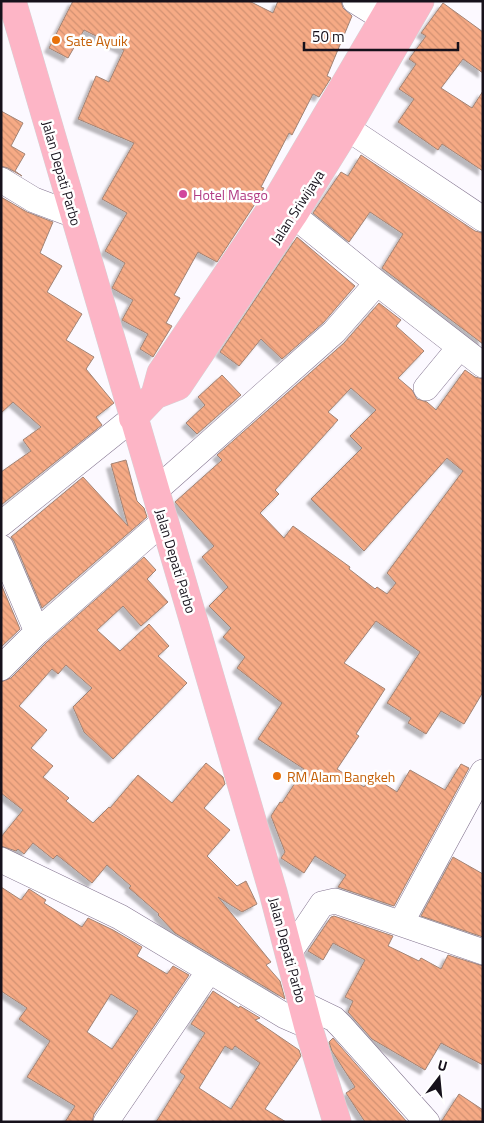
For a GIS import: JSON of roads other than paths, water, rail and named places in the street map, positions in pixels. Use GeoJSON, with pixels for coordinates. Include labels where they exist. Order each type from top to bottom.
{"type":"FeatureCollection","features":[{"type":"Feature","properties":{"kind":"main road","name":"Jalan Depati Parbo"},"geometry":{"type":"LineString","coordinates":[[12,1],[337,1122]]}},
{"type":"Feature","properties":{"kind":"main road","name":"Jalan Sriwijaya"},"geometry":{"type":"LineString","coordinates":[[284,209],[347,128],[420,1]]}},
{"type":"Feature","properties":{"kind":"main road","name":"Jalan Sriwijaya"},"geometry":{"type":"LineString","coordinates":[[133,418],[155,395],[178,386],[284,209],[389,10]]}},
{"type":"Feature","properties":{"kind":"street"},"geometry":{"type":"LineString","coordinates":[[355,1],[389,10]]}},
{"type":"Feature","properties":{"kind":"street"},"geometry":{"type":"LineString","coordinates":[[347,128],[483,219]]}},
{"type":"Feature","properties":{"kind":"street"},"geometry":{"type":"LineString","coordinates":[[1,180],[34,200],[74,215]]}},
{"type":"Feature","properties":{"kind":"street"},"geometry":{"type":"LineString","coordinates":[[284,209],[377,284],[483,365]]}},
{"type":"Feature","properties":{"kind":"street"},"geometry":{"type":"LineString","coordinates":[[155,491],[334,332],[377,284]]}},
{"type":"Feature","properties":{"kind":"street"},"geometry":{"type":"LineString","coordinates":[[426,388],[459,348]]}},
{"type":"Feature","properties":{"kind":"street"},"geometry":{"type":"LineString","coordinates":[[1,524],[133,418]]}},
{"type":"Feature","properties":{"kind":"street"},"geometry":{"type":"LineString","coordinates":[[1,668],[32,638],[164,521]]}},
{"type":"Feature","properties":{"kind":"street"},"geometry":{"type":"LineString","coordinates":[[1,547],[32,638]]}},
{"type":"Feature","properties":{"kind":"street"},"geometry":{"type":"LineString","coordinates":[[401,923],[483,772]]}},
{"type":"Feature","properties":{"kind":"street"},"geometry":{"type":"LineString","coordinates":[[1,860],[120,917],[285,1016],[305,1015],[334,1019],[427,1122]]}},
{"type":"Feature","properties":{"kind":"street"},"geometry":{"type":"LineString","coordinates":[[289,953],[322,904],[329,901],[335,901],[483,952]]}},
{"type":"Feature","properties":{"kind":"street"},"geometry":{"type":"LineString","coordinates":[[106,1122],[209,971]]}},
{"type":"Feature","properties":{"kind":"place","name":"Sate Ayuik"},"geometry":{"type":"Point","coordinates":[56,40]}},
{"type":"Feature","properties":{"kind":"place","name":"Hotel Masgo"},"geometry":{"type":"Point","coordinates":[183,194]}},
{"type":"Feature","properties":{"kind":"place","name":"RM Alam Bangkeh"},"geometry":{"type":"Point","coordinates":[277,776]}}]}
